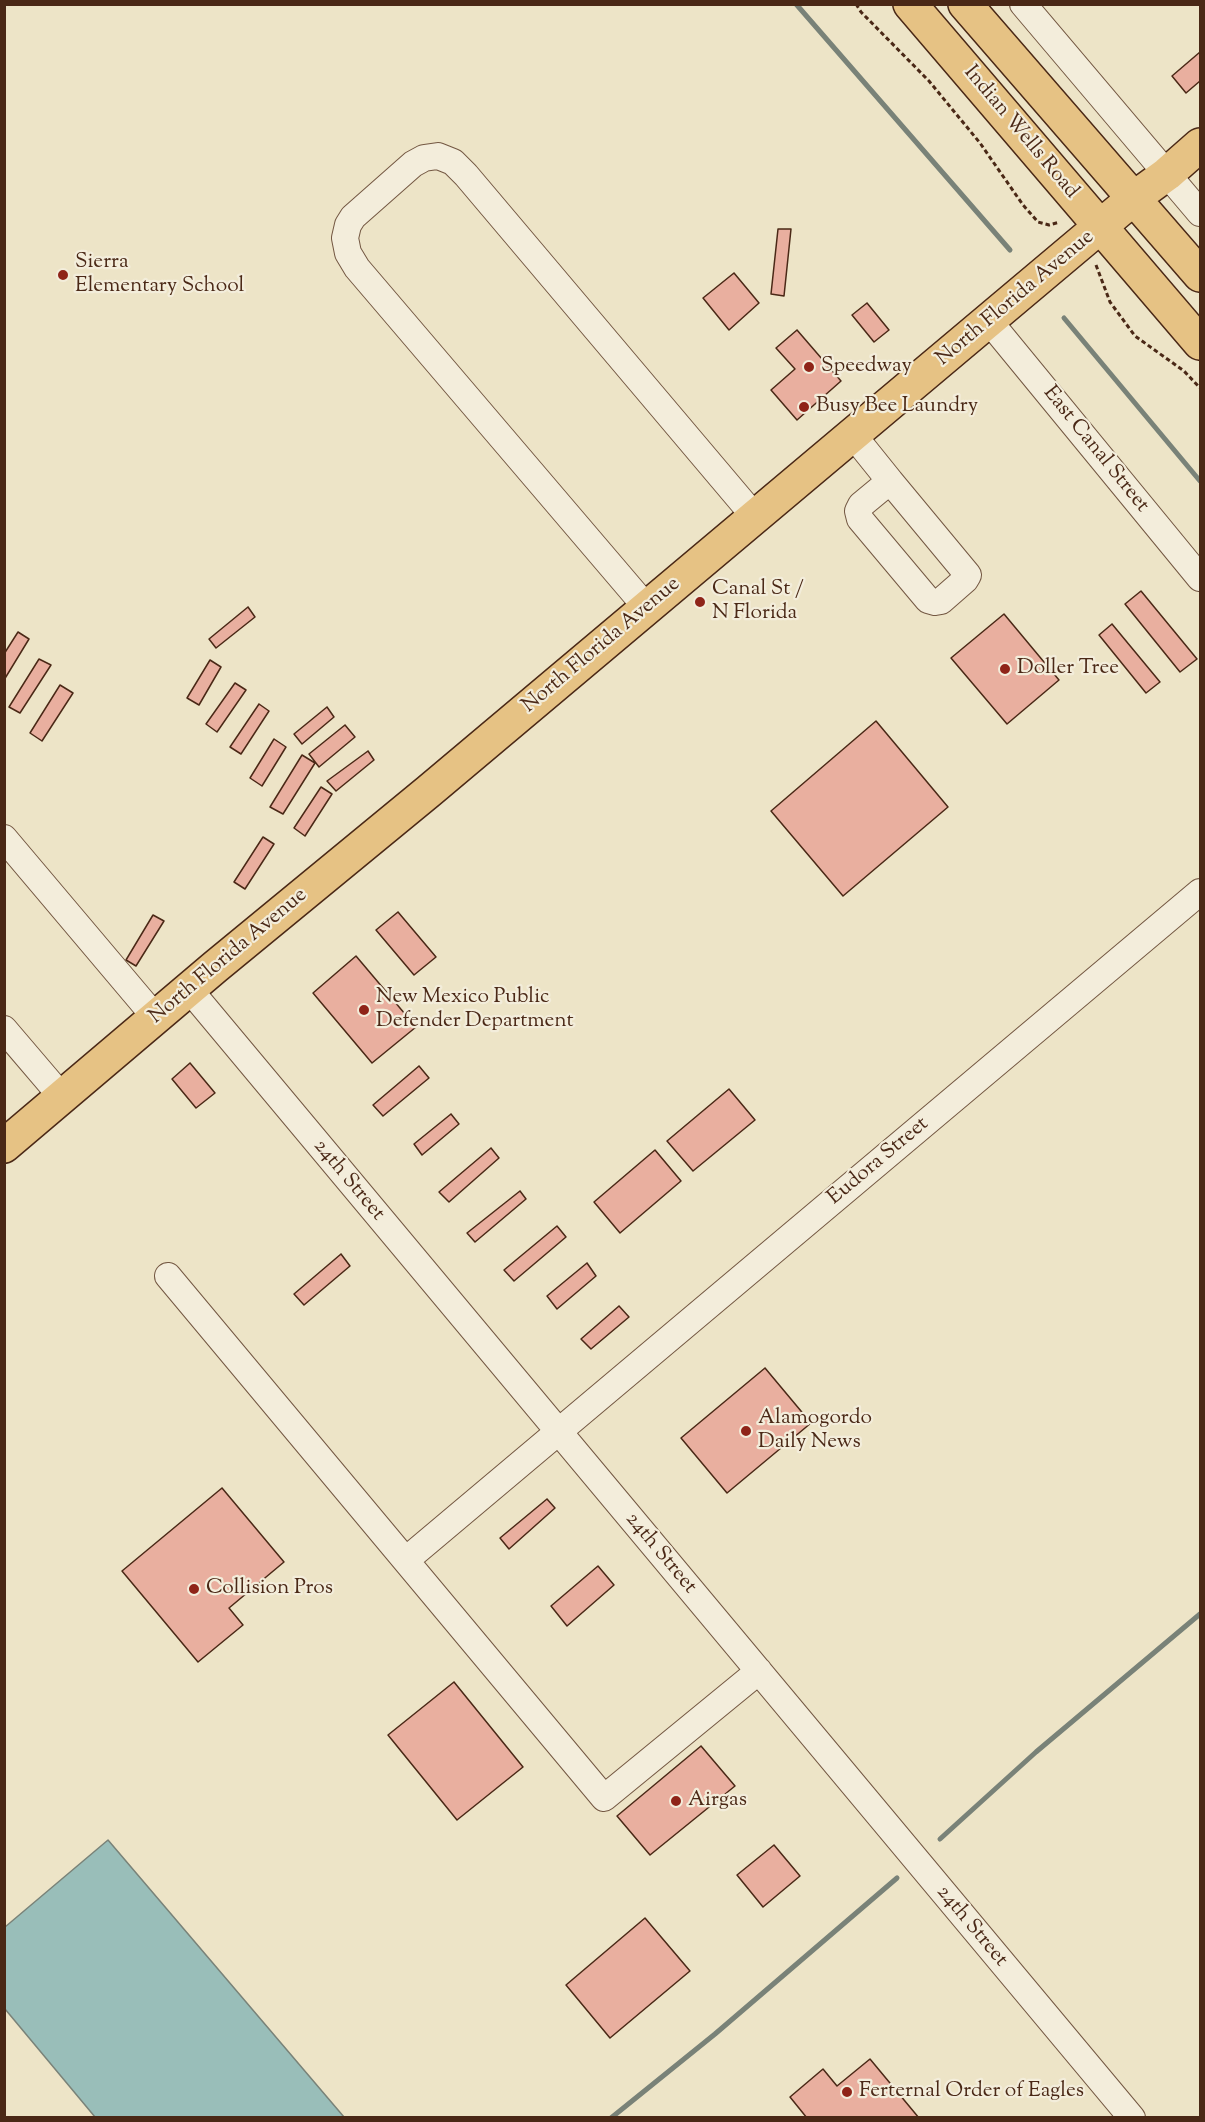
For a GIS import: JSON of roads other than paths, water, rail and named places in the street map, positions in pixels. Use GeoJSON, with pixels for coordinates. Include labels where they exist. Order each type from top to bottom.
{"type":"FeatureCollection","features":[{"type":"Feature","properties":{"kind":"main road","name":"Indian Wells Road"},"geometry":{"type":"LineString","coordinates":[[910,4],[1200,343]]}},
{"type":"Feature","properties":{"kind":"main road","name":"Indian Wells Road"},"geometry":{"type":"LineString","coordinates":[[965,4],[1200,275]]}},
{"type":"Feature","properties":{"kind":"main road","name":"North Florida Avenue"},"geometry":{"type":"LineString","coordinates":[[4,1146],[1200,145]]}},
{"type":"Feature","properties":{"kind":"street"},"geometry":{"type":"LineString","coordinates":[[1023,4],[1200,213]]}},
{"type":"Feature","properties":{"kind":"street"},"geometry":{"type":"LineString","coordinates":[[647,608],[357,268],[348,253],[345,238],[348,225],[353,217],[413,164],[424,158],[438,156],[453,162],[466,175],[755,517]]}},
{"type":"Feature","properties":{"kind":"street","name":"East Canal Street"},"geometry":{"type":"LineString","coordinates":[[989,321],[1200,578]]}},
{"type":"Feature","properties":{"kind":"street"},"geometry":{"type":"LineString","coordinates":[[853,435],[969,575],[941,601],[928,600],[861,519],[858,511],[861,505],[890,481]]}},
{"type":"Feature","properties":{"kind":"street"},"geometry":{"type":"LineString","coordinates":[[4,838],[156,1018]]}},
{"type":"Feature","properties":{"kind":"street","name":"Eudora Street"},"geometry":{"type":"LineString","coordinates":[[406,1560],[1200,892]]}},
{"type":"Feature","properties":{"kind":"street","name":"24th Street"},"geometry":{"type":"LineString","coordinates":[[189,989],[1132,2118]]}},
{"type":"Feature","properties":{"kind":"street"},"geometry":{"type":"LineString","coordinates":[[4,1029],[62,1097]]}},
{"type":"Feature","properties":{"kind":"street"},"geometry":{"type":"LineString","coordinates":[[168,1276],[604,1798],[759,1671]]}},
{"type":"Feature","properties":{"kind":"water"},"geometry":{"type":"Polygon","coordinates":[[[108,1840],[344,2117],[95,2117],[5,2009],[5,1927],[108,1840]]]}},
{"type":"Feature","properties":{"kind":"waterway"},"geometry":{"type":"LineString","coordinates":[[796,4],[1010,250]]}},
{"type":"Feature","properties":{"kind":"waterway"},"geometry":{"type":"LineString","coordinates":[[1064,318],[1200,481]]}},
{"type":"Feature","properties":{"kind":"waterway"},"geometry":{"type":"LineString","coordinates":[[940,1839],[1036,1752],[1200,1614]]}},
{"type":"Feature","properties":{"kind":"waterway"},"geometry":{"type":"LineString","coordinates":[[611,2118],[715,2034],[897,1878]]}},
{"type":"Feature","properties":{"kind":"place","name":"Sierra Elementary School"},"geometry":{"type":"Point","coordinates":[63,275]}},
{"type":"Feature","properties":{"kind":"place","name":"Speedway"},"geometry":{"type":"Point","coordinates":[809,367]}},
{"type":"Feature","properties":{"kind":"place","name":"Busy Bee Laundry"},"geometry":{"type":"Point","coordinates":[804,407]}},
{"type":"Feature","properties":{"kind":"place","name":"Canal St / N Florida"},"geometry":{"type":"Point","coordinates":[700,602]}},
{"type":"Feature","properties":{"kind":"place","name":"Doller Tree"},"geometry":{"type":"Point","coordinates":[1005,669]}},
{"type":"Feature","properties":{"kind":"place","name":"New Mexico Public Defender Department"},"geometry":{"type":"Point","coordinates":[364,1010]}},
{"type":"Feature","properties":{"kind":"place","name":"Alamogordo Daily News"},"geometry":{"type":"Point","coordinates":[746,1431]}},
{"type":"Feature","properties":{"kind":"place","name":"Collision Pros"},"geometry":{"type":"Point","coordinates":[194,1589]}},
{"type":"Feature","properties":{"kind":"place","name":"Airgas"},"geometry":{"type":"Point","coordinates":[676,1801]}},
{"type":"Feature","properties":{"kind":"place","name":"Ferternal Order of Eagles"},"geometry":{"type":"Point","coordinates":[847,2092]}}]}
